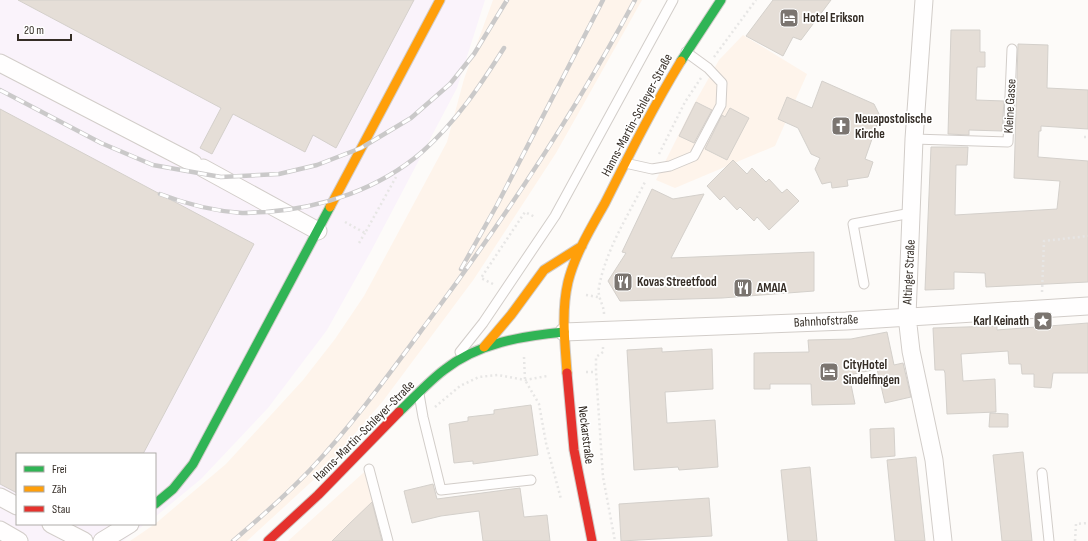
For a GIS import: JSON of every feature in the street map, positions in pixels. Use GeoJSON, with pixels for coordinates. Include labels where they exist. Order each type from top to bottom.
{"type":"FeatureCollection","features":[{"type":"Feature","properties":{"kind":"main road"},"geometry":{"type":"LineString","coordinates":[[156,503],[173,489],[193,464],[440,0]]}},
{"type":"Feature","properties":{"kind":"main road","name":"Hanns-Martin-Schleyer-Straße"},"geometry":{"type":"LineString","coordinates":[[268,541],[334,479],[419,393],[451,364],[484,347],[524,336],[564,332],[567,288],[582,246],[625,163],[686,52],[721,0]]}},
{"type":"Feature","properties":{"kind":"main road","name":"Hanns-Martin-Schleyer-Straße"},"geometry":{"type":"LineString","coordinates":[[484,347],[511,316],[544,270],[582,246]]}},
{"type":"Feature","properties":{"kind":"main road","name":"Neckarstraße"},"geometry":{"type":"LineString","coordinates":[[564,332],[566,381],[575,454],[592,541]]}},
{"type":"Feature","properties":{"kind":"street","name":"Altinger Straße"},"geometry":{"type":"LineString","coordinates":[[924,0],[914,139],[907,316],[911,350],[934,460],[943,541]]}},
{"type":"Feature","properties":{"kind":"street"},"geometry":{"type":"LineString","coordinates":[[0,63],[198,165],[318,230]]}},
{"type":"Feature","properties":{"kind":"street","name":"Bahnhofstraße"},"geometry":{"type":"LineString","coordinates":[[564,332],[846,321],[907,316],[1088,306]]}},
{"type":"Feature","properties":{"kind":"street"},"geometry":{"type":"LineString","coordinates":[[0,497],[16,505]]}},
{"type":"Feature","properties":{"kind":"street"},"geometry":{"type":"LineString","coordinates":[[53,525],[84,541]]}},
{"type":"Feature","properties":{"kind":"street"},"geometry":{"type":"LineString","coordinates":[[102,541],[128,525]]}},
{"type":"Feature","properties":{"kind":"street"},"geometry":{"type":"LineString","coordinates":[[0,530],[19,541]]}},
{"type":"Feature","properties":{"kind":"lane"},"geometry":{"type":"LineString","coordinates":[[451,364],[483,323],[555,216],[673,0]]}},
{"type":"Feature","properties":{"kind":"lane","name":"Kleine Gasse"},"geometry":{"type":"LineString","coordinates":[[914,139],[1008,142],[1012,49]]}},
{"type":"Feature","properties":{"kind":"lane"},"geometry":{"type":"LineString","coordinates":[[625,163],[652,169],[670,166],[694,156],[721,105],[722,83],[708,68],[686,52]]}},
{"type":"Feature","properties":{"kind":"lane"},"geometry":{"type":"LineString","coordinates":[[864,284],[853,224],[911,213]]}},
{"type":"Feature","properties":{"kind":"lane"},"geometry":{"type":"LineString","coordinates":[[419,393],[423,417],[441,490],[531,480]]}},
{"type":"Feature","properties":{"kind":"lane"},"geometry":{"type":"LineString","coordinates":[[369,469],[388,541]]}},
{"type":"Feature","properties":{"kind":"lane"},"geometry":{"type":"LineString","coordinates":[[1042,473],[1049,541]]}},
{"type":"Feature","properties":{"kind":"path"},"geometry":{"type":"LineString","coordinates":[[359,243],[396,177]]}},
{"type":"Feature","properties":{"kind":"path"},"geometry":{"type":"LineString","coordinates":[[495,285],[481,278],[525,212],[535,216]]}},
{"type":"Feature","properties":{"kind":"path"},"geometry":{"type":"LineString","coordinates":[[326,213],[365,233]]}},
{"type":"Feature","properties":{"kind":"path"},"geometry":{"type":"LineString","coordinates":[[1041,308],[1044,241],[1088,236]]}},
{"type":"Feature","properties":{"kind":"path"},"geometry":{"type":"LineString","coordinates":[[603,352],[596,357],[596,372],[603,477],[615,541]]}},
{"type":"Feature","properties":{"kind":"path"},"geometry":{"type":"LineString","coordinates":[[423,417],[460,386],[479,377],[498,375],[525,380],[538,404],[546,443],[562,503]]}},
{"type":"Feature","properties":{"kind":"path"},"geometry":{"type":"LineString","coordinates":[[1075,541],[1076,524],[1088,523]]}},
{"type":"Feature","properties":{"kind":"shaded area"},"geometry":{"type":"Polygon","coordinates":[[[0,0],[485,0],[457,88],[370,253],[327,330],[268,408],[201,479],[156,516],[156,453],[16,453],[16,525],[144,525],[123,541],[0,541],[0,0]]]}},
{"type":"Feature","properties":{"kind":"shaded area"},"geometry":{"type":"Polygon","coordinates":[[[493,0],[642,0],[556,153],[474,279],[383,401],[321,473],[247,541],[130,541],[154,525],[156,525],[156,523],[226,464],[303,380],[335,339],[364,296],[447,142],[464,79],[493,0]]]}},
{"type":"Feature","properties":{"kind":"shaded area"},"geometry":{"type":"Polygon","coordinates":[[[743,35],[807,74],[775,146],[675,188],[656,180],[694,104],[719,60],[743,35]]]}},
{"type":"Feature","properties":{"kind":"shaded area"},"geometry":{"type":"Polygon","coordinates":[[[372,465],[393,541],[288,541],[372,465]]]}},
{"type":"Feature","properties":{"kind":"building"},"geometry":{"type":"Polygon","coordinates":[[[18,0],[414,0],[336,148],[313,135],[305,152],[233,114],[212,154],[200,148],[221,108],[18,0]]]}},
{"type":"Feature","properties":{"kind":"building","name":"Hotel Erikson"},"geometry":{"type":"Polygon","coordinates":[[[773,0],[831,0],[801,40],[793,37],[783,56],[746,36],[773,0]]]}},
{"type":"Feature","properties":{"kind":"building"},"geometry":{"type":"Polygon","coordinates":[[[951,30],[980,30],[980,52],[985,52],[985,67],[977,67],[976,100],[1004,101],[1002,131],[969,130],[969,135],[948,134],[951,30]]]}},
{"type":"Feature","properties":{"kind":"building"},"geometry":{"type":"Polygon","coordinates":[[[1018,44],[1048,45],[1047,88],[1088,90],[1088,129],[1041,126],[1041,131],[1039,131],[1038,157],[1088,161],[1088,282],[986,287],[985,273],[954,272],[954,289],[925,290],[931,147],[968,147],[967,165],[956,165],[955,215],[1057,209],[1060,181],[1014,178],[1018,44]]]}},
{"type":"Feature","properties":{"kind":"building","name":"Neuapostolische Kirche"},"geometry":{"type":"Polygon","coordinates":[[[822,81],[874,104],[880,116],[865,159],[873,162],[868,177],[847,180],[848,186],[832,188],[831,182],[822,184],[815,169],[820,158],[811,154],[798,128],[778,119],[787,97],[812,108],[822,81]]]}},
{"type":"Feature","properties":{"kind":"building"},"geometry":{"type":"Polygon","coordinates":[[[696,102],[712,110],[694,143],[679,136],[696,102]]]}},
{"type":"Feature","properties":{"kind":"building"},"geometry":{"type":"Polygon","coordinates":[[[730,108],[749,118],[727,160],[705,149],[722,115],[725,117],[730,108]]]}},
{"type":"Feature","properties":{"kind":"building"},"geometry":{"type":"Polygon","coordinates":[[[0,109],[254,244],[144,453],[16,453],[16,492],[0,484],[0,109]]]}},
{"type":"Feature","properties":{"kind":"building"},"geometry":{"type":"Polygon","coordinates":[[[733,160],[747,174],[752,168],[766,182],[769,179],[782,193],[787,189],[799,201],[769,230],[757,217],[754,221],[740,207],[737,210],[724,196],[720,200],[707,186],[733,160]]]}},
{"type":"Feature","properties":{"kind":"building"},"geometry":{"type":"Polygon","coordinates":[[[652,189],[673,199],[704,194],[671,258],[814,252],[814,291],[722,298],[620,301],[608,281],[626,253],[622,252],[652,189]]]}},
{"type":"Feature","properties":{"kind":"building"},"geometry":{"type":"Polygon","coordinates":[[[1088,323],[1088,373],[1053,373],[1051,388],[1034,387],[1034,374],[1022,374],[1021,364],[1009,364],[1008,351],[961,354],[963,381],[995,379],[996,412],[947,414],[945,373],[944,370],[935,370],[933,328],[997,326],[997,330],[1088,323]]]}},
{"type":"Feature","properties":{"kind":"building"},"geometry":{"type":"Polygon","coordinates":[[[887,332],[894,365],[903,363],[911,397],[885,403],[877,369],[849,375],[855,404],[812,405],[811,384],[770,384],[770,389],[754,389],[754,353],[809,352],[808,340],[851,339],[887,332]]]}},
{"type":"Feature","properties":{"kind":"building"},"geometry":{"type":"Polygon","coordinates":[[[662,348],[662,352],[712,349],[713,389],[665,392],[667,423],[715,420],[718,467],[679,470],[678,467],[634,470],[627,350],[662,348]]]}},
{"type":"Feature","properties":{"kind":"building"},"geometry":{"type":"Polygon","coordinates":[[[531,405],[538,455],[473,464],[473,461],[454,463],[449,424],[468,421],[468,417],[494,414],[494,410],[531,405]]]}},
{"type":"Feature","properties":{"kind":"building"},"geometry":{"type":"Polygon","coordinates":[[[990,413],[1008,414],[1008,427],[989,427],[990,413]]]}},
{"type":"Feature","properties":{"kind":"building"},"geometry":{"type":"Polygon","coordinates":[[[894,428],[895,456],[871,458],[870,429],[894,428]]]}},
{"type":"Feature","properties":{"kind":"building"},"geometry":{"type":"Polygon","coordinates":[[[1023,452],[1032,541],[1002,541],[993,455],[1023,452]]]}},
{"type":"Feature","properties":{"kind":"building"},"geometry":{"type":"Polygon","coordinates":[[[916,457],[925,541],[895,541],[887,460],[916,457]]]}},
{"type":"Feature","properties":{"kind":"building"},"geometry":{"type":"Polygon","coordinates":[[[810,467],[817,541],[788,541],[781,470],[810,467]]]}},
{"type":"Feature","properties":{"kind":"building"},"geometry":{"type":"Polygon","coordinates":[[[433,484],[437,499],[520,488],[524,517],[547,515],[550,541],[483,541],[479,511],[441,516],[412,523],[404,491],[433,484]]]}},
{"type":"Feature","properties":{"kind":"building"},"geometry":{"type":"Polygon","coordinates":[[[709,498],[712,536],[621,541],[619,504],[709,498]]]}},
{"type":"Feature","properties":{"kind":"building"},"geometry":{"type":"Polygon","coordinates":[[[372,502],[382,541],[332,541],[348,525],[372,502]]]}},
{"type":"Feature","properties":{"kind":"railway"},"geometry":{"type":"LineString","coordinates":[[0,90],[101,143],[153,165],[221,177],[279,174],[317,165],[361,148],[411,118],[450,84],[474,54],[507,0]]}},
{"type":"Feature","properties":{"kind":"railway"},"geometry":{"type":"LineString","coordinates":[[461,269],[497,205],[603,0]]}},
{"type":"Feature","properties":{"kind":"railway"},"geometry":{"type":"LineString","coordinates":[[233,541],[273,506],[310,470],[359,413],[405,353],[489,237],[541,160],[613,41],[635,0]]}},
{"type":"Feature","properties":{"kind":"railway"},"geometry":{"type":"LineString","coordinates":[[160,194],[180,201],[221,211],[245,213],[287,210],[308,206],[329,201],[369,186],[405,165],[422,152],[446,128],[467,103],[504,48]]}},
{"type":"Feature","properties":{"kind":"traffic: fast"},"geometry":{"type":"LineString","coordinates":[[681,61],[721,0]]}},
{"type":"Feature","properties":{"kind":"traffic: fast"},"geometry":{"type":"LineString","coordinates":[[156,503],[173,489],[193,464],[330,207]]}},
{"type":"Feature","properties":{"kind":"traffic: fast"},"geometry":{"type":"LineString","coordinates":[[399,412],[444,370],[471,353],[501,342],[564,332]]}},
{"type":"Feature","properties":{"kind":"traffic: slow"},"geometry":{"type":"LineString","coordinates":[[330,207],[440,0]]}},
{"type":"Feature","properties":{"kind":"traffic: slow"},"geometry":{"type":"LineString","coordinates":[[567,373],[564,316],[568,282],[575,261],[651,113],[681,61]]}},
{"type":"Feature","properties":{"kind":"traffic: slow"},"geometry":{"type":"LineString","coordinates":[[484,347],[511,315],[544,270],[582,246]]}},
{"type":"Feature","properties":{"kind":"traffic: jam"},"geometry":{"type":"LineString","coordinates":[[567,373],[574,450],[592,541]]}},
{"type":"Feature","properties":{"kind":"traffic: jam"},"geometry":{"type":"LineString","coordinates":[[268,541],[318,495],[399,412]]}},
{"type":"Feature","properties":{"kind":"place","name":"Hotel Erikson"},"geometry":{"type":"Point","coordinates":[789,18]}},
{"type":"Feature","properties":{"kind":"place","name":"Neuapostolische Kirche"},"geometry":{"type":"Point","coordinates":[841,126]}},
{"type":"Feature","properties":{"kind":"place","name":"Kovas Streetfood"},"geometry":{"type":"Point","coordinates":[623,282]}},
{"type":"Feature","properties":{"kind":"place","name":"AMAIA"},"geometry":{"type":"Point","coordinates":[743,288]}},
{"type":"Feature","properties":{"kind":"place","name":"Karl Keinath"},"geometry":{"type":"Point","coordinates":[1043,321]}},
{"type":"Feature","properties":{"kind":"place","name":"CityHotel Sindelfingen"},"geometry":{"type":"Point","coordinates":[829,372]}}]}
